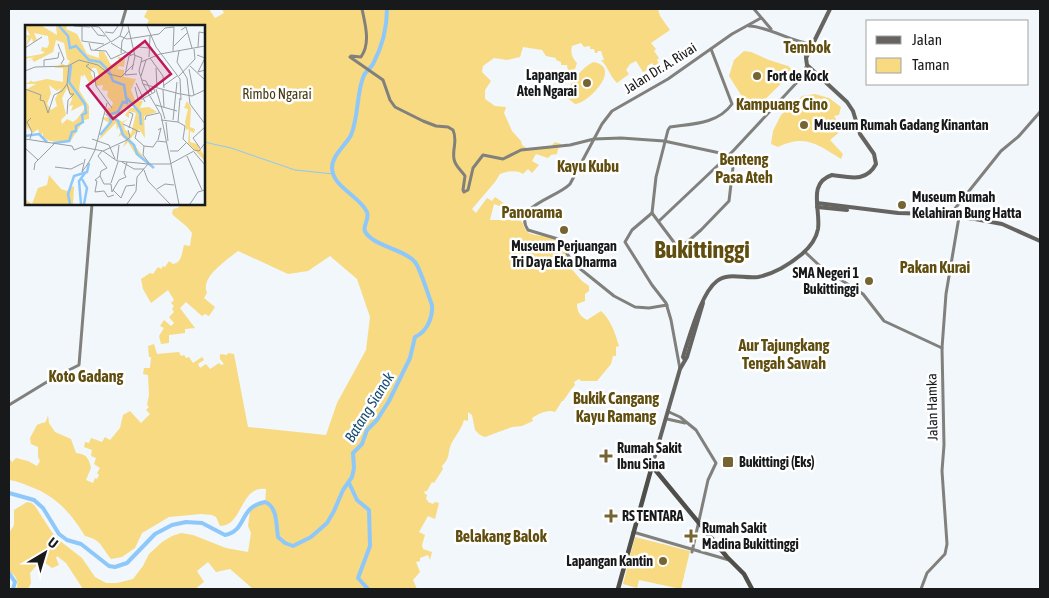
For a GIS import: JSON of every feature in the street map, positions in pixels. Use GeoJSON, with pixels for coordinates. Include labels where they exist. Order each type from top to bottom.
{"type":"FeatureCollection","features":[{"type":"Feature","properties":{"kind":"highway"},"geometry":{"type":"LineString","coordinates":[[652,466],[729,560],[744,574],[752,589]]}},
{"type":"Feature","properties":{"kind":"highway"},"geometry":{"type":"LineString","coordinates":[[618,589],[652,466]]}},
{"type":"Feature","properties":{"kind":"main road"},"geometry":{"type":"LineString","coordinates":[[652,466],[680,369],[685,360],[683,356],[700,305],[711,289],[717,281],[723,278],[732,276],[752,278],[789,264],[805,252],[817,235],[817,190],[823,179],[832,175],[844,178],[862,177],[874,167],[876,161],[874,154],[860,134],[853,110],[848,102],[807,65],[806,58],[830,9]]}},
{"type":"Feature","properties":{"kind":"main road"},"geometry":{"type":"LineString","coordinates":[[817,205],[959,217],[1002,224],[1040,241]]}},
{"type":"Feature","properties":{"kind":"street"},"geometry":{"type":"LineString","coordinates":[[121,25],[126,9]]}},
{"type":"Feature","properties":{"kind":"street"},"geometry":{"type":"LineString","coordinates":[[362,9],[367,39],[364,54],[361,58],[350,56],[385,82],[390,100],[395,107],[423,121],[453,130],[456,141],[454,158],[456,165],[465,176],[464,192],[468,190],[475,165],[483,155],[503,159],[522,150],[570,145],[594,139],[633,138],[664,142],[728,156],[733,167],[728,201],[701,230],[679,249],[652,213]]}},
{"type":"Feature","properties":{"kind":"street"},"geometry":{"type":"LineString","coordinates":[[754,9],[772,31]]}},
{"type":"Feature","properties":{"kind":"street","name":"Jalan Dr. A. Rivai"},"geometry":{"type":"LineString","coordinates":[[660,307],[635,307],[614,296],[573,263],[558,239],[531,231],[524,221],[527,210],[562,191],[570,184],[602,124],[612,111],[662,83],[738,30],[761,18]]}},
{"type":"Feature","properties":{"kind":"street"},"geometry":{"type":"LineString","coordinates":[[748,26],[772,31],[802,43],[813,44]]}},
{"type":"Feature","properties":{"kind":"street"},"geometry":{"type":"LineString","coordinates":[[802,43],[806,58]]}},
{"type":"Feature","properties":{"kind":"street"},"geometry":{"type":"LineString","coordinates":[[680,369],[667,305],[625,242],[632,230],[652,213],[656,177],[666,133],[670,128],[694,126],[717,117],[732,104],[711,48]]}},
{"type":"Feature","properties":{"kind":"street"},"geometry":{"type":"LineString","coordinates":[[659,222],[728,156],[801,78],[807,65]]}},
{"type":"Feature","properties":{"kind":"street"},"geometry":{"type":"LineString","coordinates":[[950,216],[1001,151],[1019,136],[1040,112]]}},
{"type":"Feature","properties":{"kind":"street"},"geometry":{"type":"LineString","coordinates":[[9,405],[55,377],[78,366],[92,205]]}},
{"type":"Feature","properties":{"kind":"street","name":"Jalan Hamka"},"geometry":{"type":"LineString","coordinates":[[921,589],[925,577],[943,558],[947,549],[942,471],[944,445],[942,348],[946,294],[959,217]]}},
{"type":"Feature","properties":{"kind":"street"},"geometry":{"type":"LineString","coordinates":[[805,252],[821,267],[862,294],[884,321],[942,348]]}},
{"type":"Feature","properties":{"kind":"street"},"geometry":{"type":"LineString","coordinates":[[660,307],[664,299]]}},
{"type":"Feature","properties":{"kind":"street"},"geometry":{"type":"LineString","coordinates":[[660,307],[667,305]]}},
{"type":"Feature","properties":{"kind":"street"},"geometry":{"type":"LineString","coordinates":[[660,307],[669,311]]}},
{"type":"Feature","properties":{"kind":"street"},"geometry":{"type":"LineString","coordinates":[[669,412],[680,417],[696,430],[716,463],[708,480],[692,551]]}},
{"type":"Feature","properties":{"kind":"street"},"geometry":{"type":"LineString","coordinates":[[666,419],[686,422]]}},
{"type":"Feature","properties":{"kind":"street"},"geometry":{"type":"LineString","coordinates":[[633,532],[692,551],[729,560]]}},
{"type":"Feature","properties":{"kind":"green space","name":"Rimbo Ngarai"},"geometry":{"type":"Polygon","coordinates":[[[148,9],[209,9],[215,18],[224,13],[222,9],[658,9],[660,16],[670,30],[651,43],[656,49],[654,51],[659,58],[657,60],[661,67],[657,70],[652,63],[647,66],[648,70],[643,72],[636,61],[630,64],[626,70],[629,74],[617,83],[601,60],[604,60],[601,51],[595,53],[594,49],[590,49],[590,46],[584,47],[581,43],[572,46],[572,56],[577,63],[566,83],[562,81],[568,72],[567,65],[561,65],[561,62],[556,60],[556,58],[546,56],[542,50],[523,47],[520,57],[507,60],[494,58],[483,66],[482,72],[491,81],[485,90],[485,99],[495,106],[506,107],[504,113],[512,131],[521,141],[522,145],[528,149],[546,146],[547,148],[555,142],[562,146],[558,149],[557,154],[551,155],[548,158],[536,154],[532,161],[539,165],[532,173],[528,169],[523,174],[512,171],[500,174],[472,209],[476,213],[487,198],[492,201],[495,197],[505,204],[502,207],[494,204],[490,220],[512,220],[517,218],[520,219],[529,233],[557,238],[573,263],[569,266],[589,286],[589,291],[585,294],[585,301],[577,304],[579,314],[587,320],[601,311],[610,323],[619,346],[616,347],[616,356],[613,356],[611,364],[597,381],[581,381],[579,379],[574,382],[575,385],[555,412],[543,412],[532,418],[533,421],[522,426],[512,427],[485,437],[475,430],[472,415],[468,412],[468,421],[464,420],[451,444],[447,459],[442,466],[443,469],[434,483],[432,482],[424,493],[427,495],[426,499],[428,502],[433,504],[435,502],[439,503],[435,519],[428,516],[419,532],[425,535],[422,545],[423,549],[432,552],[430,560],[428,555],[416,562],[420,572],[413,580],[417,589],[253,589],[230,569],[216,572],[208,562],[197,571],[204,582],[195,589],[83,589],[66,563],[57,556],[59,565],[52,568],[41,560],[30,573],[31,583],[28,589],[16,589],[16,579],[9,571],[9,533],[14,525],[14,510],[27,502],[35,506],[55,537],[82,558],[95,577],[106,583],[117,583],[133,579],[149,554],[162,542],[181,533],[193,535],[226,548],[248,552],[251,533],[248,526],[250,511],[259,504],[265,504],[266,489],[258,489],[251,493],[233,520],[228,524],[220,526],[216,517],[212,515],[201,514],[169,517],[142,533],[135,548],[122,557],[111,559],[101,544],[85,536],[74,520],[55,500],[40,491],[9,480],[9,458],[12,462],[16,458],[37,466],[40,461],[38,447],[31,444],[30,438],[37,425],[45,422],[48,415],[49,423],[55,432],[71,439],[76,453],[83,454],[88,460],[91,468],[86,480],[93,483],[99,475],[97,473],[100,468],[94,464],[96,458],[91,456],[92,450],[84,447],[85,442],[89,443],[91,438],[102,442],[105,437],[110,440],[120,428],[123,415],[130,411],[141,423],[150,414],[146,410],[149,407],[147,405],[149,395],[148,375],[143,374],[144,368],[150,368],[151,357],[149,357],[148,346],[154,344],[157,354],[179,352],[181,356],[189,357],[193,363],[202,357],[204,360],[198,364],[200,368],[206,364],[210,369],[219,363],[221,365],[224,364],[220,359],[220,354],[234,354],[248,427],[326,435],[337,403],[366,350],[370,317],[357,279],[330,256],[308,271],[288,274],[238,251],[216,269],[207,281],[207,293],[204,298],[215,307],[209,316],[205,314],[202,316],[186,302],[180,308],[195,328],[185,329],[185,333],[169,335],[169,343],[161,344],[159,336],[164,328],[160,326],[164,320],[171,326],[174,323],[169,317],[174,312],[172,309],[174,306],[171,303],[174,300],[168,290],[151,303],[143,289],[141,279],[150,273],[153,274],[158,267],[161,269],[163,266],[165,267],[169,261],[173,264],[178,262],[184,245],[190,246],[192,233],[172,214],[173,209],[178,208],[180,205],[205,205],[205,25],[146,25],[149,20],[144,17],[148,9]]]}},
{"type":"Feature","properties":{"kind":"green space"},"geometry":{"type":"Polygon","coordinates":[[[744,51],[788,66],[794,71],[754,110],[743,98],[729,76],[734,60],[744,51]]]}},
{"type":"Feature","properties":{"kind":"green space","name":"Lapangan Ateh Ngarai"},"geometry":{"type":"Polygon","coordinates":[[[594,62],[602,66],[605,71],[604,78],[594,92],[575,104],[567,98],[569,88],[581,72],[594,62]]]}},
{"type":"Feature","properties":{"kind":"green space"},"geometry":{"type":"Polygon","coordinates":[[[815,94],[829,98],[841,107],[839,115],[834,116],[842,130],[830,140],[843,154],[841,159],[818,145],[803,141],[787,143],[778,147],[771,144],[773,131],[781,115],[802,96],[815,94]]]}},
{"type":"Feature","properties":{"kind":"green space"},"geometry":{"type":"Polygon","coordinates":[[[635,537],[690,551],[681,589],[639,580],[637,588],[623,584],[635,537]]]}},
{"type":"Feature","properties":{"kind":"waterway","name":"Batang Sianok"},"geometry":{"type":"LineString","coordinates":[[9,493],[34,500],[43,508],[59,534],[67,540],[81,544],[109,566],[115,567],[127,563],[155,534],[172,525],[186,522],[202,523],[225,535],[237,528],[251,509],[265,502],[269,504],[274,512],[278,537],[285,543],[293,546],[311,537],[327,523],[343,490],[352,477],[354,468],[353,453],[362,444],[367,430],[377,420],[389,401],[410,358],[415,337],[426,328],[432,310],[420,271],[415,262],[404,254],[376,242],[366,233],[364,229],[368,215],[367,212],[341,186],[333,175],[334,159],[349,139],[354,128],[361,82],[379,51],[385,30],[387,9]]}},
{"type":"Feature","properties":{"kind":"waterway"},"geometry":{"type":"LineString","coordinates":[[205,142],[231,148],[295,170],[334,174]]}},
{"type":"Feature","properties":{"kind":"waterway"},"geometry":{"type":"LineString","coordinates":[[349,483],[357,500],[369,510],[370,546],[358,578],[368,589]]}},
{"type":"Feature","properties":{"kind":"waterway","name":"Batang Sianok"},"geometry":{"type":"LineString","coordinates":[[9,573],[15,582],[13,589]]}},
{"type":"Feature","properties":{"kind":"place","name":"Fort de Kock"},"geometry":{"type":"Point","coordinates":[757,76]}},
{"type":"Feature","properties":{"kind":"place","name":"Lapangan Ateh Ngarai"},"geometry":{"type":"Point","coordinates":[587,83]}},
{"type":"Feature","properties":{"kind":"place","name":"Museum Rumah Gadang Kinantan"},"geometry":{"type":"Point","coordinates":[804,125]}},
{"type":"Feature","properties":{"kind":"place","name":"Museum Rumah Kelahiran Bung Hatta"},"geometry":{"type":"Point","coordinates":[902,205]}},
{"type":"Feature","properties":{"kind":"place","name":"Museum Perjuangan Tri Daya Eka Dharma"},"geometry":{"type":"Point","coordinates":[564,230]}},
{"type":"Feature","properties":{"kind":"place","name":"SMA Negeri 1 Bukittinggi"},"geometry":{"type":"Point","coordinates":[869,281]}},
{"type":"Feature","properties":{"kind":"place","name":"Rumah Sakit Ibnu Sina"},"geometry":{"type":"Point","coordinates":[606,456]}},
{"type":"Feature","properties":{"kind":"place","name":"Bukittingi (Eks)"},"geometry":{"type":"Point","coordinates":[728,462]}},
{"type":"Feature","properties":{"kind":"place","name":"RS TENTARA"},"geometry":{"type":"Point","coordinates":[611,516]}},
{"type":"Feature","properties":{"kind":"place","name":"Rumah Sakit Madina Bukittinggi"},"geometry":{"type":"Point","coordinates":[691,536]}},
{"type":"Feature","properties":{"kind":"place","name":"Lapangan Kantin"},"geometry":{"type":"Point","coordinates":[663,561]}},
{"type":"Feature","properties":{"kind":"district","name":"Tembok"},"geometry":{"type":"Point","coordinates":[807,47]}},
{"type":"Feature","properties":{"kind":"district","name":"Kampuang Cino"},"geometry":{"type":"Point","coordinates":[782,104]}},
{"type":"Feature","properties":{"kind":"district","name":"Kayu Kubu"},"geometry":{"type":"Point","coordinates":[588,166]}},
{"type":"Feature","properties":{"kind":"district","name":"Benteng Pasa Ateh"},"geometry":{"type":"Point","coordinates":[744,168]}},
{"type":"Feature","properties":{"kind":"district","name":"Panorama"},"geometry":{"type":"Point","coordinates":[532,212]}},
{"type":"Feature","properties":{"kind":"district","name":"Bukittinggi"},"geometry":{"type":"Point","coordinates":[702,249]}},
{"type":"Feature","properties":{"kind":"district","name":"Pakan Kurai"},"geometry":{"type":"Point","coordinates":[935,267]}},
{"type":"Feature","properties":{"kind":"district","name":"Aur Tajungkang Tengah Sawah"},"geometry":{"type":"Point","coordinates":[784,354]}},
{"type":"Feature","properties":{"kind":"district","name":"Koto Gadang"},"geometry":{"type":"Point","coordinates":[86,376]}},
{"type":"Feature","properties":{"kind":"district","name":"Bukik Cangang Kayu Ramang"},"geometry":{"type":"Point","coordinates":[616,407]}},
{"type":"Feature","properties":{"kind":"district","name":"Belakang Balok"},"geometry":{"type":"Point","coordinates":[501,536]}}]}
